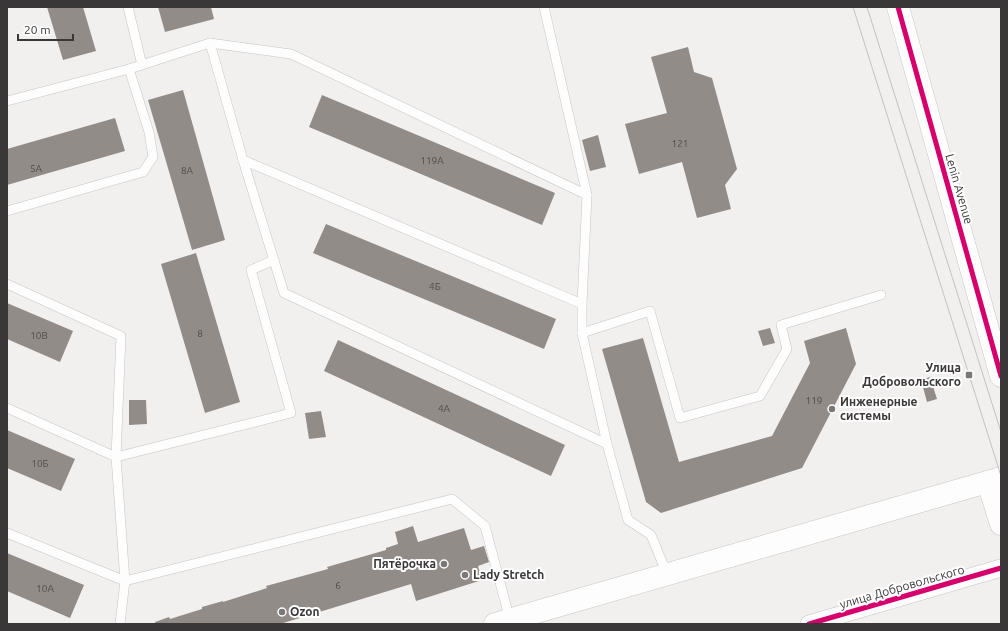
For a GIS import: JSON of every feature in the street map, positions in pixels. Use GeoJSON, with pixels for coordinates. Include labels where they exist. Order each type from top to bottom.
{"type":"FeatureCollection","features":[{"type":"Feature","properties":{"kind":"main road","name":"Lenin Avenue"},"geometry":{"type":"LineString","coordinates":[[898,7],[1001,376]]}},
{"type":"Feature","properties":{"kind":"main road"},"geometry":{"type":"LineString","coordinates":[[503,622],[995,480],[1001,524]]}},
{"type":"Feature","properties":{"kind":"street","name":"улица Добровольского"},"geometry":{"type":"LineString","coordinates":[[809,624],[1001,568]]}},
{"type":"Feature","properties":{"kind":"lane"},"geometry":{"type":"LineString","coordinates":[[128,7],[142,64]]}},
{"type":"Feature","properties":{"kind":"lane"},"geometry":{"type":"LineString","coordinates":[[544,7],[587,195],[582,333],[607,444],[628,520],[651,535],[667,574]]}},
{"type":"Feature","properties":{"kind":"lane"},"geometry":{"type":"LineString","coordinates":[[210,43],[243,160],[284,293],[607,444]]}},
{"type":"Feature","properties":{"kind":"lane"},"geometry":{"type":"LineString","coordinates":[[7,101],[129,69],[210,43],[292,54],[587,195]]}},
{"type":"Feature","properties":{"kind":"lane"},"geometry":{"type":"LineString","coordinates":[[7,211],[143,172],[153,157],[149,132],[129,69]]}},
{"type":"Feature","properties":{"kind":"lane"},"geometry":{"type":"LineString","coordinates":[[243,160],[582,304]]}},
{"type":"Feature","properties":{"kind":"lane"},"geometry":{"type":"LineString","coordinates":[[7,408],[116,457],[291,413],[251,270],[274,260]]}},
{"type":"Feature","properties":{"kind":"lane"},"geometry":{"type":"LineString","coordinates":[[7,284],[121,336],[116,457],[125,581],[120,624]]}},
{"type":"Feature","properties":{"kind":"lane"},"geometry":{"type":"LineString","coordinates":[[582,333],[650,311],[680,418],[760,396],[787,349],[781,325],[881,295]]}},
{"type":"Feature","properties":{"kind":"lane"},"geometry":{"type":"LineString","coordinates":[[7,532],[125,581],[452,499],[485,526],[503,622]]}},
{"type":"Feature","properties":{"kind":"building"},"geometry":{"type":"Polygon","coordinates":[[[47,7],[83,7],[96,51],[63,60],[47,7]]]}},
{"type":"Feature","properties":{"kind":"building"},"geometry":{"type":"Polygon","coordinates":[[[158,7],[211,7],[214,19],[165,32],[158,7]]]}},
{"type":"Feature","properties":{"kind":"building"},"geometry":{"type":"Polygon","coordinates":[[[688,47],[694,72],[712,78],[737,169],[725,185],[731,209],[697,218],[682,162],[639,174],[625,124],[667,113],[651,57],[688,47]]]}},
{"type":"Feature","properties":{"kind":"building"},"geometry":{"type":"Polygon","coordinates":[[[183,90],[225,240],[192,250],[148,100],[183,90]]]}},
{"type":"Feature","properties":{"kind":"building"},"geometry":{"type":"Polygon","coordinates":[[[322,95],[555,193],[542,225],[309,127],[322,95]]]}},
{"type":"Feature","properties":{"kind":"building"},"geometry":{"type":"Polygon","coordinates":[[[115,118],[125,151],[7,185],[7,149],[115,118]]]}},
{"type":"Feature","properties":{"kind":"building"},"geometry":{"type":"Polygon","coordinates":[[[598,135],[606,167],[590,171],[582,140],[598,135]]]}},
{"type":"Feature","properties":{"kind":"building"},"geometry":{"type":"Polygon","coordinates":[[[326,224],[556,319],[544,349],[313,253],[326,224]]]}},
{"type":"Feature","properties":{"kind":"building"},"geometry":{"type":"Polygon","coordinates":[[[196,253],[240,402],[205,413],[161,264],[196,253]]]}},
{"type":"Feature","properties":{"kind":"building"},"geometry":{"type":"Polygon","coordinates":[[[7,303],[73,331],[60,362],[7,339],[7,303]]]}},
{"type":"Feature","properties":{"kind":"building"},"geometry":{"type":"Polygon","coordinates":[[[770,328],[775,343],[763,346],[758,331],[770,328]]]}},
{"type":"Feature","properties":{"kind":"building"},"geometry":{"type":"Polygon","coordinates":[[[846,328],[856,364],[802,468],[661,513],[646,502],[602,349],[643,338],[679,462],[772,436],[810,363],[804,341],[846,328]]]}},
{"type":"Feature","properties":{"kind":"building"},"geometry":{"type":"Polygon","coordinates":[[[338,340],[565,445],[551,476],[324,371],[338,340]]]}},
{"type":"Feature","properties":{"kind":"building"},"geometry":{"type":"Polygon","coordinates":[[[930,377],[937,399],[927,402],[921,380],[930,377]]]}},
{"type":"Feature","properties":{"kind":"building"},"geometry":{"type":"Polygon","coordinates":[[[129,400],[146,400],[147,424],[129,425],[129,400]]]}},
{"type":"Feature","properties":{"kind":"building"},"geometry":{"type":"Polygon","coordinates":[[[321,411],[326,437],[309,439],[305,413],[321,411]]]}},
{"type":"Feature","properties":{"kind":"building"},"geometry":{"type":"Polygon","coordinates":[[[7,430],[75,459],[61,491],[7,468],[7,430]]]}},
{"type":"Feature","properties":{"kind":"building"},"geometry":{"type":"Polygon","coordinates":[[[413,526],[418,542],[464,528],[471,550],[484,546],[489,562],[478,566],[482,580],[416,601],[411,584],[280,624],[155,624],[155,622],[169,617],[170,619],[202,609],[202,607],[267,588],[266,586],[328,569],[327,567],[386,550],[386,548],[398,544],[395,532],[413,526]]]}},
{"type":"Feature","properties":{"kind":"building"},"geometry":{"type":"Polygon","coordinates":[[[7,553],[84,585],[70,618],[7,591],[7,553]]]}},
{"type":"Feature","properties":{"kind":"tram line"},"geometry":{"type":"LineString","coordinates":[[853,7],[1001,476]]}},
{"type":"Feature","properties":{"kind":"tram line"},"geometry":{"type":"LineString","coordinates":[[867,7],[1001,432]]}},
{"type":"Feature","properties":{"kind":"cycle path"},"geometry":{"type":"LineString","coordinates":[[898,7],[1001,376]]}},
{"type":"Feature","properties":{"kind":"cycle path"},"geometry":{"type":"LineString","coordinates":[[809,624],[1001,568]]}},
{"type":"Feature","properties":{"kind":"place","name":"Улица Добровольского"},"geometry":{"type":"Point","coordinates":[969,375]}},
{"type":"Feature","properties":{"kind":"place","name":"Инженерные системы"},"geometry":{"type":"Point","coordinates":[832,409]}},
{"type":"Feature","properties":{"kind":"place","name":"Пятёрочка"},"geometry":{"type":"Point","coordinates":[444,564]}},
{"type":"Feature","properties":{"kind":"place","name":"Lady Stretch"},"geometry":{"type":"Point","coordinates":[465,575]}},
{"type":"Feature","properties":{"kind":"place","name":"Ozon"},"geometry":{"type":"Point","coordinates":[282,612]}}]}
